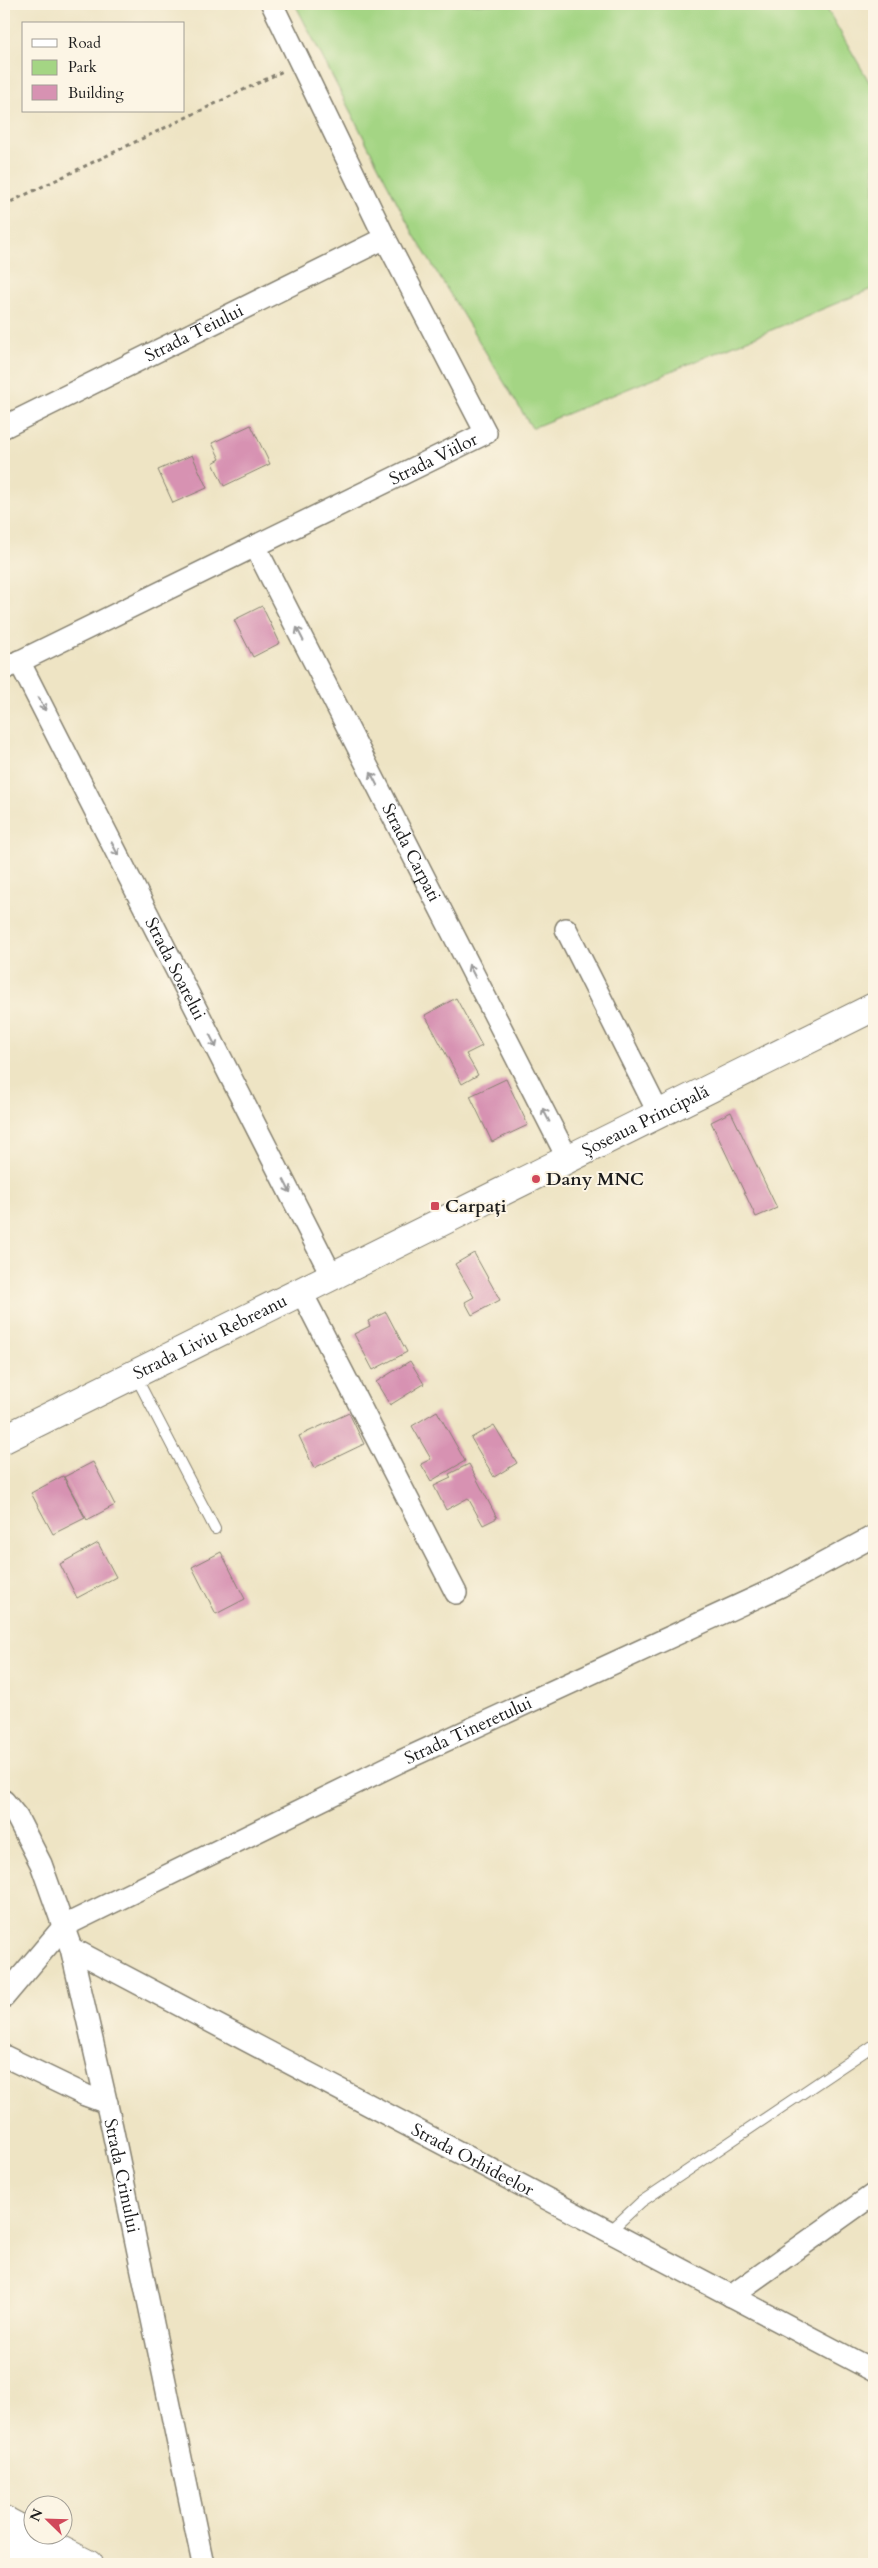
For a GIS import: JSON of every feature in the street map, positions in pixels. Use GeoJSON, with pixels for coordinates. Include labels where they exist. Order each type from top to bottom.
{"type":"FeatureCollection","features":[{"type":"Feature","properties":{"kind":"main road","name":"Șoseaua Principală"},"geometry":{"type":"LineString","coordinates":[[417,1234],[874,1007]]}},
{"type":"Feature","properties":{"kind":"main road","name":"Strada Liviu Rebreanu"},"geometry":{"type":"LineString","coordinates":[[4,1439],[417,1234]]}},
{"type":"Feature","properties":{"kind":"main road"},"geometry":{"type":"LineString","coordinates":[[4,2520],[22,2529]]}},
{"type":"Feature","properties":{"kind":"main road"},"geometry":{"type":"LineString","coordinates":[[54,2546],[88,2564]]}},
{"type":"Feature","properties":{"kind":"main road"},"geometry":{"type":"LineString","coordinates":[[4,2547],[38,2564]]}},
{"type":"Feature","properties":{"kind":"street","name":"Strada Viilor"},"geometry":{"type":"LineString","coordinates":[[12,665],[486,434],[385,238],[272,4]]}},
{"type":"Feature","properties":{"kind":"street","name":"Strada Teiului"},"geometry":{"type":"LineString","coordinates":[[4,427],[385,238]]}},
{"type":"Feature","properties":{"kind":"street","name":"Strada Carpati"},"geometry":{"type":"LineString","coordinates":[[255,546],[568,1159]]}},
{"type":"Feature","properties":{"kind":"street","name":"Strada Soarelui"},"geometry":{"type":"LineString","coordinates":[[12,665],[332,1276]]}},
{"type":"Feature","properties":{"kind":"street"},"geometry":{"type":"LineString","coordinates":[[566,929],[659,1114]]}},
{"type":"Feature","properties":{"kind":"street"},"geometry":{"type":"LineString","coordinates":[[300,1291],[456,1593]]}},
{"type":"Feature","properties":{"kind":"street","name":"Strada Tineretului"},"geometry":{"type":"LineString","coordinates":[[64,1926],[399,1762],[781,1586],[874,1536]]}},
{"type":"Feature","properties":{"kind":"street","name":"Strada Crinului"},"geometry":{"type":"LineString","coordinates":[[4,1801],[17,1818],[41,1864],[72,1948],[107,2103],[203,2564]]}},
{"type":"Feature","properties":{"kind":"street"},"geometry":{"type":"LineString","coordinates":[[4,1997],[64,1926]]}},
{"type":"Feature","properties":{"kind":"street","name":"Strada Orhideelor"},"geometry":{"type":"LineString","coordinates":[[72,1948],[874,2372]]}},
{"type":"Feature","properties":{"kind":"street"},"geometry":{"type":"LineString","coordinates":[[4,2056],[85,2095],[107,2103]]}},
{"type":"Feature","properties":{"kind":"street"},"geometry":{"type":"LineString","coordinates":[[731,2296],[874,2194]]}},
{"type":"Feature","properties":{"kind":"lane"},"geometry":{"type":"LineString","coordinates":[[135,1374],[215,1529]]}},
{"type":"Feature","properties":{"kind":"lane"},"geometry":{"type":"LineString","coordinates":[[609,2232],[641,2202],[874,2044]]}},
{"type":"Feature","properties":{"kind":"path"},"geometry":{"type":"LineString","coordinates":[[4,205],[300,63]]}},
{"type":"Feature","properties":{"kind":"green space"},"geometry":{"type":"Polygon","coordinates":[[[295,4],[824,4],[874,90],[874,288],[532,428],[414,235],[295,4]]]}},
{"type":"Feature","properties":{"kind":"building"},"geometry":{"type":"Polygon","coordinates":[[[251,425],[270,464],[224,486],[213,463],[220,459],[212,443],[251,425]]]}},
{"type":"Feature","properties":{"kind":"building"},"geometry":{"type":"Polygon","coordinates":[[[192,455],[207,488],[173,503],[158,470],[192,455]]]}},
{"type":"Feature","properties":{"kind":"building"},"geometry":{"type":"Polygon","coordinates":[[[262,606],[280,643],[253,657],[234,620],[262,606]]]}},
{"type":"Feature","properties":{"kind":"building"},"geometry":{"type":"Polygon","coordinates":[[[456,998],[482,1046],[466,1054],[478,1075],[462,1084],[425,1015],[456,998]]]}},
{"type":"Feature","properties":{"kind":"building"},"geometry":{"type":"Polygon","coordinates":[[[506,1079],[528,1125],[492,1142],[470,1096],[506,1079]]]}},
{"type":"Feature","properties":{"kind":"building"},"geometry":{"type":"Polygon","coordinates":[[[731,1112],[777,1208],[756,1217],[711,1122],[731,1112]]]}},
{"type":"Feature","properties":{"kind":"building"},"geometry":{"type":"Polygon","coordinates":[[[474,1253],[500,1300],[472,1315],[465,1302],[474,1297],[455,1264],[474,1253]]]}},
{"type":"Feature","properties":{"kind":"building"},"geometry":{"type":"Polygon","coordinates":[[[386,1312],[407,1352],[373,1370],[354,1334],[370,1326],[368,1321],[386,1312]]]}},
{"type":"Feature","properties":{"kind":"building"},"geometry":{"type":"Polygon","coordinates":[[[410,1361],[424,1384],[390,1405],[376,1382],[410,1361]]]}},
{"type":"Feature","properties":{"kind":"building"},"geometry":{"type":"Polygon","coordinates":[[[437,1411],[465,1461],[431,1481],[421,1464],[431,1459],[412,1426],[437,1411]]]}},
{"type":"Feature","properties":{"kind":"building"},"geometry":{"type":"Polygon","coordinates":[[[349,1413],[364,1444],[314,1468],[299,1436],[349,1413]]]}},
{"type":"Feature","properties":{"kind":"building"},"geometry":{"type":"Polygon","coordinates":[[[494,1425],[517,1463],[494,1477],[471,1438],[494,1425]]]}},
{"type":"Feature","properties":{"kind":"building"},"geometry":{"type":"Polygon","coordinates":[[[93,1462],[115,1505],[87,1520],[64,1477],[93,1462]]]}},
{"type":"Feature","properties":{"kind":"building"},"geometry":{"type":"Polygon","coordinates":[[[469,1464],[497,1518],[483,1525],[468,1498],[446,1510],[434,1486],[451,1478],[449,1474],[469,1464]]]}},
{"type":"Feature","properties":{"kind":"building"},"geometry":{"type":"Polygon","coordinates":[[[63,1476],[85,1518],[53,1534],[31,1493],[63,1476]]]}},
{"type":"Feature","properties":{"kind":"building"},"geometry":{"type":"Polygon","coordinates":[[[98,1543],[116,1577],[77,1598],[60,1564],[98,1543]]]}},
{"type":"Feature","properties":{"kind":"building"},"geometry":{"type":"Polygon","coordinates":[[[221,1552],[245,1599],[216,1614],[192,1567],[221,1552]]]}},
{"type":"Feature","properties":{"kind":"place","name":"Dany MNC"},"geometry":{"type":"Point","coordinates":[536,1179]}},
{"type":"Feature","properties":{"kind":"place","name":"Carpați"},"geometry":{"type":"Point","coordinates":[435,1206]}}]}
